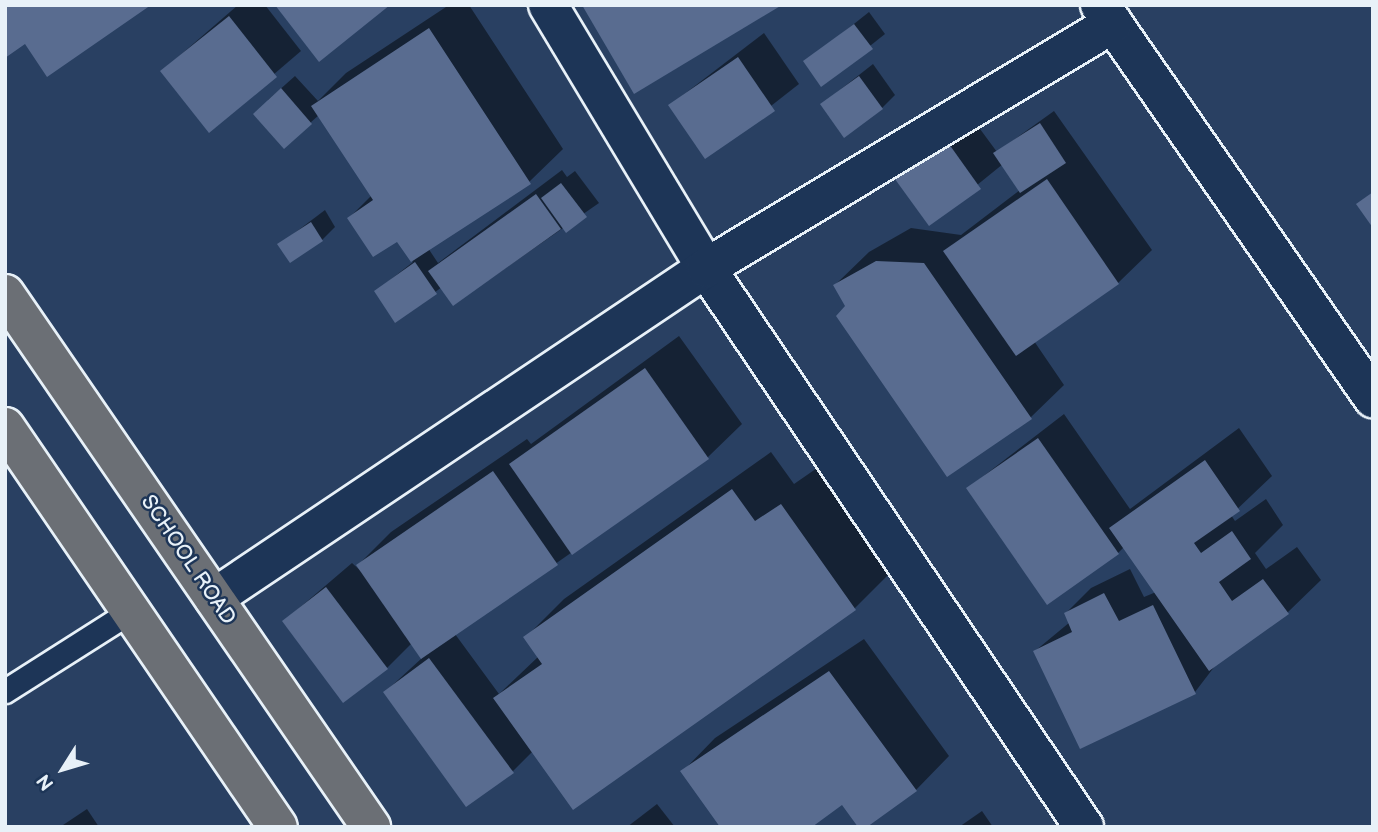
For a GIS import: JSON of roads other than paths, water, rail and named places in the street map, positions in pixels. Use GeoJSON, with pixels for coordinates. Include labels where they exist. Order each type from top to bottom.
{"type":"FeatureCollection","features":[{"type":"Feature","properties":{"kind":"main road","name":"SCHOOL ROAD"},"geometry":{"type":"LineString","coordinates":[[5,294],[371,827]]}},
{"type":"Feature","properties":{"kind":"main road"},"geometry":{"type":"LineString","coordinates":[[5,427],[278,827]]}},
{"type":"Feature","properties":{"kind":"street"},"geometry":{"type":"LineString","coordinates":[[548,5],[706,268],[1084,827]]}},
{"type":"Feature","properties":{"kind":"street"},"geometry":{"type":"LineString","coordinates":[[214,598],[706,268],[1107,14],[1373,398]]}},
{"type":"Feature","properties":{"kind":"lane"},"geometry":{"type":"LineString","coordinates":[[5,691],[131,611]]}}]}
